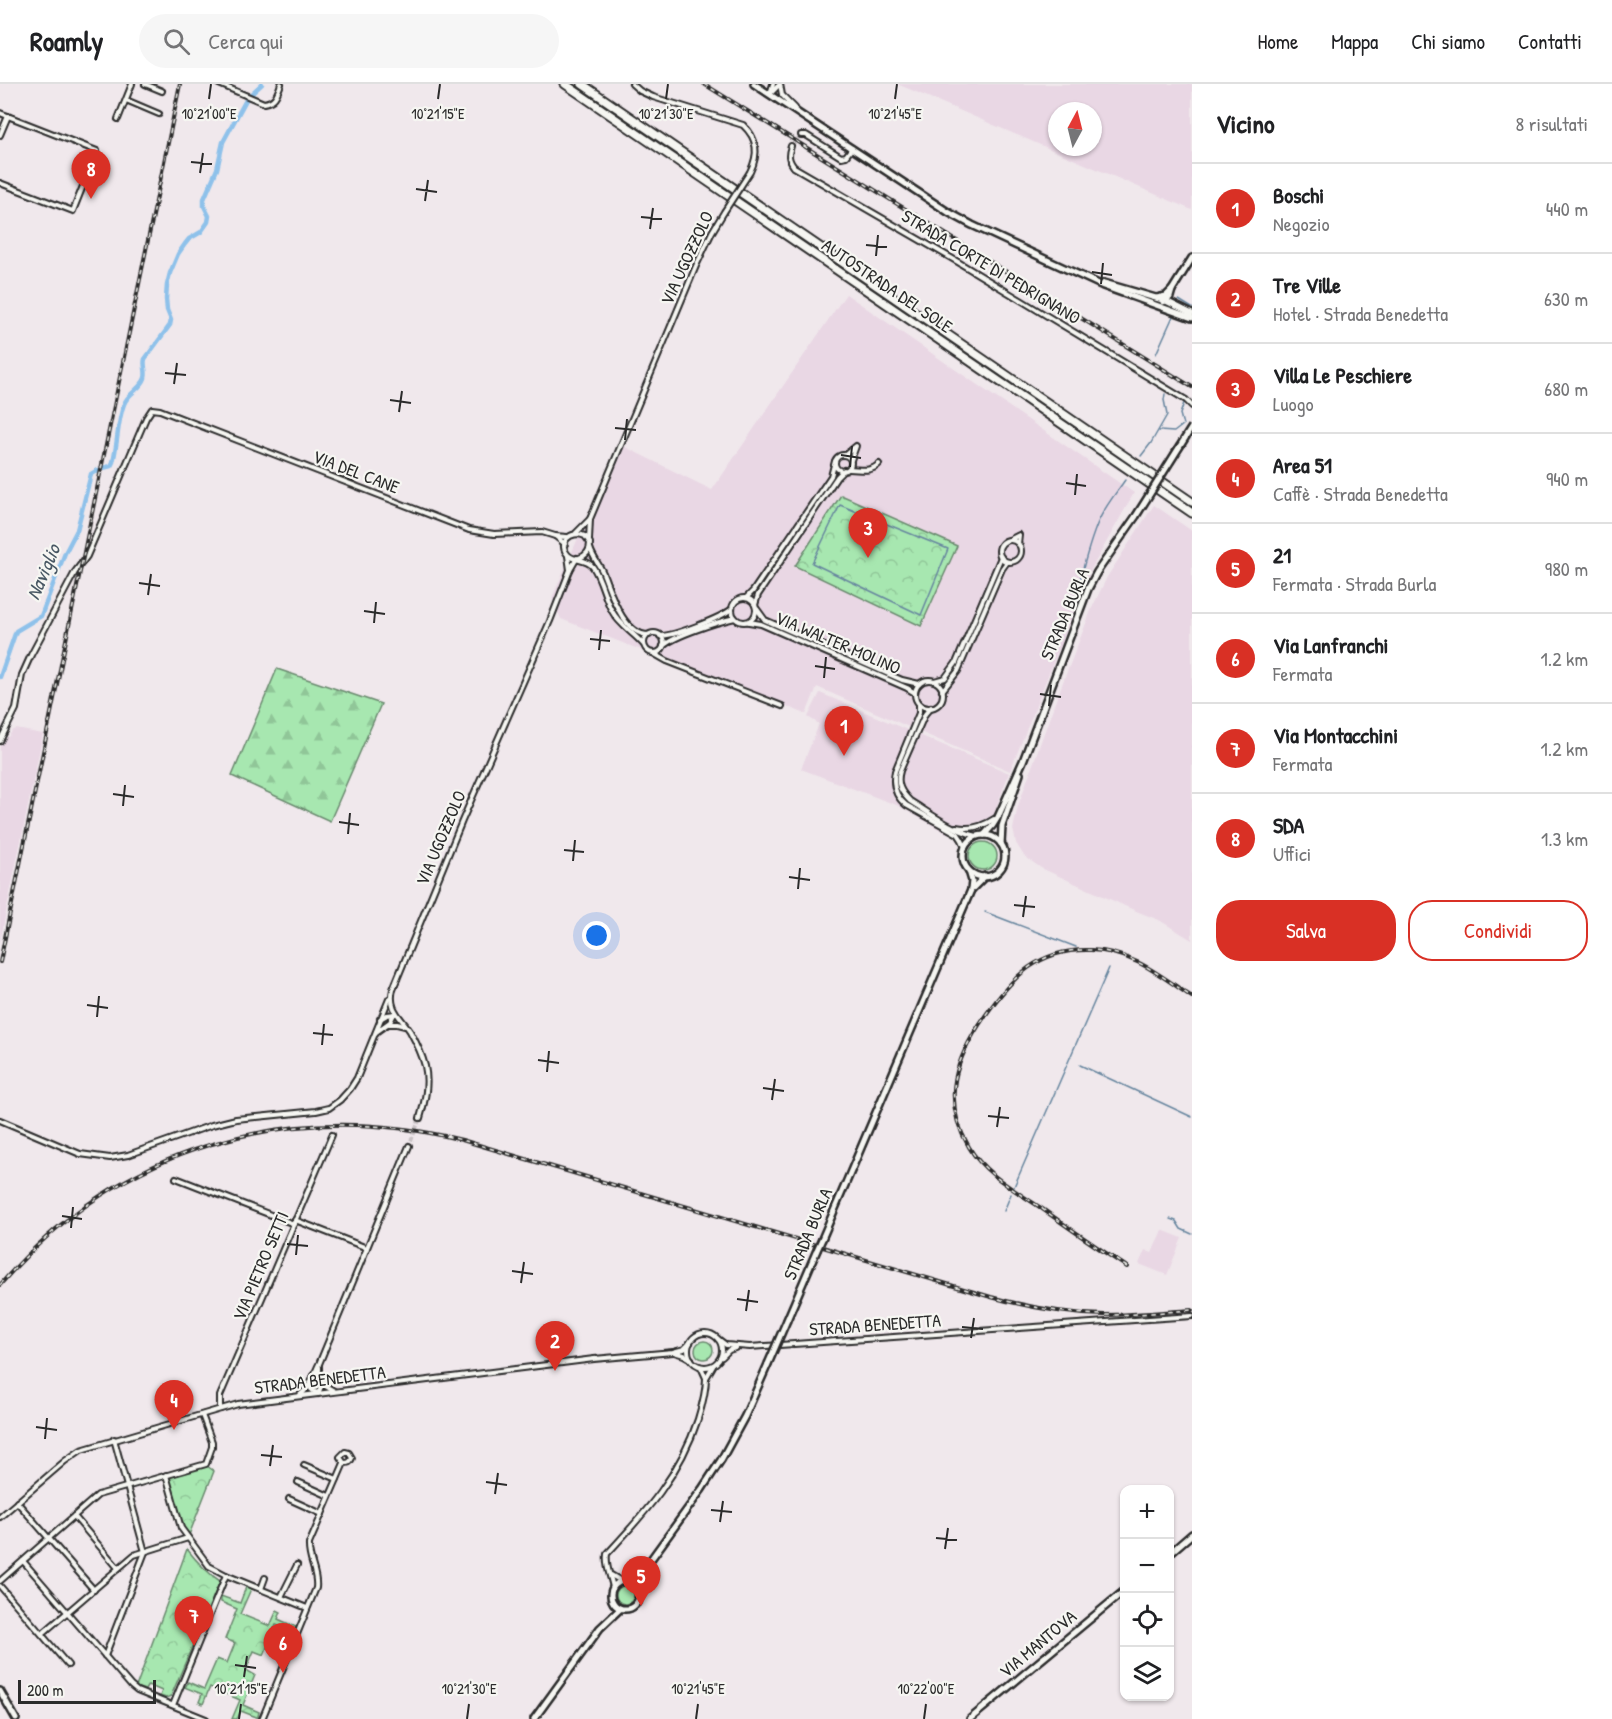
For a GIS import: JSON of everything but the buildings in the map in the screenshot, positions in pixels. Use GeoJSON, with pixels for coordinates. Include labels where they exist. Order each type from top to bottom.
{"type":"FeatureCollection","features":[{"type":"Feature","properties":{"kind":"highway","name":"AUTOSTRADA DEL SOLE"},"geometry":{"type":"LineString","coordinates":[[565,84],[1192,513]]}},
{"type":"Feature","properties":{"kind":"highway","name":"AUTOSTRADA DEL SOLE"},"geometry":{"type":"LineString","coordinates":[[582,84],[1192,502]]}},
{"type":"Feature","properties":{"kind":"main road"},"geometry":{"type":"LineString","coordinates":[[754,84],[948,212],[972,225],[1103,286],[1192,316]]}},
{"type":"Feature","properties":{"kind":"main road"},"geometry":{"type":"LineString","coordinates":[[1123,292],[1158,302],[1166,299],[1170,297],[1192,258]]}},
{"type":"Feature","properties":{"kind":"main road"},"geometry":{"type":"LineString","coordinates":[[1091,279],[1155,298],[1166,299],[1192,316]]}},
{"type":"Feature","properties":{"kind":"main road"},"geometry":{"type":"LineString","coordinates":[[1173,290],[1172,300],[1177,306]]}},
{"type":"Feature","properties":{"kind":"main road"},"geometry":{"type":"LineString","coordinates":[[1166,299],[1170,309]]}},
{"type":"Feature","properties":{"kind":"main road","name":"STRADA BURLA"},"geometry":{"type":"LineString","coordinates":[[984,835],[998,817],[1023,761],[1088,589],[1192,427]]}},
{"type":"Feature","properties":{"kind":"main road","name":"STRADA BURLA"},"geometry":{"type":"LineString","coordinates":[[971,890],[985,876],[997,872],[1003,862],[1004,851],[1000,843],[1002,826],[1023,761]]}},
{"type":"Feature","properties":{"kind":"main road"},"geometry":{"type":"LineString","coordinates":[[964,847],[971,839],[984,835],[991,836],[1000,843]]}},
{"type":"Feature","properties":{"kind":"main road","name":"STRADA BURLA"},"geometry":{"type":"LineString","coordinates":[[534,1719],[608,1619],[620,1608],[628,1609],[635,1605],[639,1597],[637,1589],[641,1573],[702,1489],[745,1416],[971,890],[972,881],[963,860],[964,847]]}},
{"type":"Feature","properties":{"kind":"main road"},"geometry":{"type":"LineString","coordinates":[[969,871],[985,876]]}},
{"type":"Feature","properties":{"kind":"main road"},"geometry":{"type":"LineString","coordinates":[[1174,1550],[1192,1534]]}},
{"type":"Feature","properties":{"kind":"main road","name":"STRADA BURLA"},"geometry":{"type":"LineString","coordinates":[[608,1619],[613,1588],[641,1573]]}},
{"type":"Feature","properties":{"kind":"main road"},"geometry":{"type":"LineString","coordinates":[[625,1582],[631,1583],[637,1589]]}},
{"type":"Feature","properties":{"kind":"main road","name":"VIA MANTOVA"},"geometry":{"type":"LineString","coordinates":[[970,1719],[1123,1593]]}},
{"type":"Feature","properties":{"kind":"main road"},"geometry":{"type":"LineString","coordinates":[[612,1600],[620,1608]]}},
{"type":"Feature","properties":{"kind":"main road"},"geometry":{"type":"LineString","coordinates":[[0,1691],[16,1719]]}},
{"type":"Feature","properties":{"kind":"street"},"geometry":{"type":"LineString","coordinates":[[118,119],[132,84]]}},
{"type":"Feature","properties":{"kind":"street"},"geometry":{"type":"LineString","coordinates":[[145,84],[162,91]]}},
{"type":"Feature","properties":{"kind":"street"},"geometry":{"type":"LineString","coordinates":[[219,84],[264,103],[272,102],[281,84]]}},
{"type":"Feature","properties":{"kind":"street","name":"VIA UGOZZOLO"},"geometry":{"type":"LineString","coordinates":[[568,537],[585,526],[590,519],[696,266],[712,232],[750,172],[755,158],[756,143],[750,132],[742,125],[653,97],[632,84]]}},
{"type":"Feature","properties":{"kind":"street"},"geometry":{"type":"LineString","coordinates":[[770,94],[773,84]]}},
{"type":"Feature","properties":{"kind":"street"},"geometry":{"type":"LineString","coordinates":[[770,94],[780,84]]}},
{"type":"Feature","properties":{"kind":"street"},"geometry":{"type":"LineString","coordinates":[[780,84],[782,95],[802,115]]}},
{"type":"Feature","properties":{"kind":"street"},"geometry":{"type":"LineString","coordinates":[[126,100],[159,114]]}},
{"type":"Feature","properties":{"kind":"street"},"geometry":{"type":"LineString","coordinates":[[0,113],[97,151],[73,211],[0,183]]}},
{"type":"Feature","properties":{"kind":"street"},"geometry":{"type":"LineString","coordinates":[[0,135],[8,116]]}},
{"type":"Feature","properties":{"kind":"street"},"geometry":{"type":"LineString","coordinates":[[801,135],[806,135],[841,157],[846,156],[852,148]]}},
{"type":"Feature","properties":{"kind":"street","name":"STRADA CORTE DI PEDRIGNANO"},"geometry":{"type":"LineString","coordinates":[[791,146],[788,155],[794,167],[978,274],[1186,400],[1192,406]]}},
{"type":"Feature","properties":{"kind":"street","name":"VIA DEL CANE"},"geometry":{"type":"LineString","coordinates":[[0,741],[17,707],[22,675],[31,655],[75,572],[87,556],[146,418],[152,409],[469,530],[494,534],[542,532],[568,537]]}},
{"type":"Feature","properties":{"kind":"street"},"geometry":{"type":"LineString","coordinates":[[590,546],[593,558],[618,610],[636,631],[660,636],[722,616],[732,609],[735,602],[746,598],[753,591],[832,474],[838,457],[845,455],[856,446],[846,470],[837,477],[758,595],[756,607]]}},
{"type":"Feature","properties":{"kind":"street"},"geometry":{"type":"LineString","coordinates":[[845,455],[858,469]]}},
{"type":"Feature","properties":{"kind":"street"},"geometry":{"type":"LineString","coordinates":[[836,461],[837,468],[846,470],[872,470],[879,464]]}},
{"type":"Feature","properties":{"kind":"street","name":"VIA UGOZZOLO"},"geometry":{"type":"LineString","coordinates":[[396,1013],[391,1000],[393,991],[454,840],[570,570],[578,558],[586,555],[590,546],[590,519]]}},
{"type":"Feature","properties":{"kind":"street"},"geometry":{"type":"LineString","coordinates":[[576,533],[582,534],[589,540]]}},
{"type":"Feature","properties":{"kind":"street"},"geometry":{"type":"LineString","coordinates":[[555,536],[565,544],[568,537]]}},
{"type":"Feature","properties":{"kind":"street"},"geometry":{"type":"LineString","coordinates":[[1009,540],[1018,544],[1021,551],[1014,561],[1007,561],[1001,557],[999,552],[1000,546],[1009,540]]}},
{"type":"Feature","properties":{"kind":"street","name":"VIA UGOZZOLO"},"geometry":{"type":"LineString","coordinates":[[565,544],[570,570]]}},
{"type":"Feature","properties":{"kind":"street"},"geometry":{"type":"LineString","coordinates":[[568,555],[588,562],[594,568],[614,614],[647,650],[667,661],[782,706]]}},
{"type":"Feature","properties":{"kind":"street"},"geometry":{"type":"LineString","coordinates":[[964,847],[958,834],[906,805],[895,789],[893,779],[919,713],[915,693],[919,684],[945,678],[956,663],[1001,557]]}},
{"type":"Feature","properties":{"kind":"street"},"geometry":{"type":"LineString","coordinates":[[976,836],[946,823],[910,801],[904,796],[898,779],[925,714],[931,707],[938,704],[942,691],[958,671],[1007,561]]}},
{"type":"Feature","properties":{"kind":"street","name":"VIA WALTER MOLINO"},"geometry":{"type":"LineString","coordinates":[[746,598],[752,600],[765,620],[902,680],[919,684]]}},
{"type":"Feature","properties":{"kind":"street","name":"VIA WALTER MOLINO"},"geometry":{"type":"LineString","coordinates":[[749,622],[754,618],[756,607]]}},
{"type":"Feature","properties":{"kind":"street"},"geometry":{"type":"LineString","coordinates":[[653,653],[658,652],[672,640],[735,618],[732,609]]}},
{"type":"Feature","properties":{"kind":"street","name":"VIA WALTER MOLINO"},"geometry":{"type":"LineString","coordinates":[[735,618],[741,622],[761,624],[771,628],[915,693]]}},
{"type":"Feature","properties":{"kind":"street"},"geometry":{"type":"LineString","coordinates":[[644,645],[644,640],[649,634]]}},
{"type":"Feature","properties":{"kind":"street"},"geometry":{"type":"LineString","coordinates":[[660,636],[663,641],[663,656],[667,661]]}},
{"type":"Feature","properties":{"kind":"street"},"geometry":{"type":"LineString","coordinates":[[934,681],[942,691]]}},
{"type":"Feature","properties":{"kind":"street"},"geometry":{"type":"LineString","coordinates":[[919,704],[931,707]]}},
{"type":"Feature","properties":{"kind":"street"},"geometry":{"type":"LineString","coordinates":[[946,823],[966,829],[986,825],[998,817]]}},
{"type":"Feature","properties":{"kind":"street"},"geometry":{"type":"LineString","coordinates":[[0,1120],[80,1154],[110,1158],[128,1155],[236,1119],[329,1108],[350,1089],[393,991]]}},
{"type":"Feature","properties":{"kind":"street"},"geometry":{"type":"LineString","coordinates":[[379,1022],[386,1015],[396,1013]]}},
{"type":"Feature","properties":{"kind":"street"},"geometry":{"type":"LineString","coordinates":[[374,1035],[392,1020],[396,1013]]}},
{"type":"Feature","properties":{"kind":"street"},"geometry":{"type":"LineString","coordinates":[[396,1013],[408,1029],[426,1068],[426,1096],[420,1118]]}},
{"type":"Feature","properties":{"kind":"street"},"geometry":{"type":"LineString","coordinates":[[386,1024],[397,1024],[408,1029]]}},
{"type":"Feature","properties":{"kind":"street","name":"VIA PIETRO SETTI"},"geometry":{"type":"LineString","coordinates":[[220,1409],[220,1396],[332,1135]]}},
{"type":"Feature","properties":{"kind":"street"},"geometry":{"type":"LineString","coordinates":[[297,1397],[304,1393],[319,1364],[409,1146]]}},
{"type":"Feature","properties":{"kind":"street"},"geometry":{"type":"LineString","coordinates":[[176,1178],[367,1248]]}},
{"type":"Feature","properties":{"kind":"street","name":"STRADA BENEDETTA"},"geometry":{"type":"LineString","coordinates":[[0,1517],[81,1450],[238,1404],[594,1359],[673,1352],[684,1349],[701,1334],[712,1335],[726,1346],[739,1347],[1192,1316]]}},
{"type":"Feature","properties":{"kind":"street"},"geometry":{"type":"LineString","coordinates":[[718,1339],[722,1348],[721,1357]]}},
{"type":"Feature","properties":{"kind":"street"},"geometry":{"type":"LineString","coordinates":[[690,1343],[688,1349],[691,1359]]}},
{"type":"Feature","properties":{"kind":"street","name":"STRADA BENEDETTA"},"geometry":{"type":"LineString","coordinates":[[706,1378],[721,1357],[729,1350],[739,1347]]}},
{"type":"Feature","properties":{"kind":"street","name":"STRADA BENEDETTA"},"geometry":{"type":"LineString","coordinates":[[673,1352],[684,1355],[701,1367]]}},
{"type":"Feature","properties":{"kind":"street"},"geometry":{"type":"LineString","coordinates":[[319,1364],[318,1375],[322,1384],[337,1392]]}},
{"type":"Feature","properties":{"kind":"street"},"geometry":{"type":"LineString","coordinates":[[613,1588],[607,1565],[608,1554],[650,1508],[681,1459],[702,1407],[706,1378],[701,1367],[713,1366]]}},
{"type":"Feature","properties":{"kind":"street"},"geometry":{"type":"LineString","coordinates":[[310,1382],[311,1389],[318,1395],[322,1384]]}},
{"type":"Feature","properties":{"kind":"street"},"geometry":{"type":"LineString","coordinates":[[0,1581],[99,1494],[206,1464],[212,1442],[202,1415]]}},
{"type":"Feature","properties":{"kind":"street"},"geometry":{"type":"LineString","coordinates":[[105,1657],[146,1552],[114,1440]]}},
{"type":"Feature","properties":{"kind":"street"},"geometry":{"type":"LineString","coordinates":[[262,1719],[316,1588],[317,1579],[309,1556],[309,1544],[344,1463]]}},
{"type":"Feature","properties":{"kind":"street"},"geometry":{"type":"LineString","coordinates":[[304,1466],[337,1479]]}},
{"type":"Feature","properties":{"kind":"street"},"geometry":{"type":"LineString","coordinates":[[166,1475],[181,1528],[209,1566],[308,1608]]}},
{"type":"Feature","properties":{"kind":"street"},"geometry":{"type":"LineString","coordinates":[[298,1482],[329,1496]]}},
{"type":"Feature","properties":{"kind":"street"},"geometry":{"type":"LineString","coordinates":[[290,1499],[322,1514]]}},
{"type":"Feature","properties":{"kind":"street"},"geometry":{"type":"LineString","coordinates":[[17,1502],[94,1590]]}},
{"type":"Feature","properties":{"kind":"street"},"geometry":{"type":"LineString","coordinates":[[74,1516],[118,1568]]}},
{"type":"Feature","properties":{"kind":"street"},"geometry":{"type":"LineString","coordinates":[[42,1634],[134,1555],[188,1538]]}},
{"type":"Feature","properties":{"kind":"street"},"geometry":{"type":"LineString","coordinates":[[23,1561],[131,1686],[137,1691],[206,1719]]}},
{"type":"Feature","properties":{"kind":"street"},"geometry":{"type":"LineString","coordinates":[[281,1598],[297,1564]]}},
{"type":"Feature","properties":{"kind":"street"},"geometry":{"type":"LineString","coordinates":[[173,1705],[226,1575]]}},
{"type":"Feature","properties":{"kind":"street"},"geometry":{"type":"LineString","coordinates":[[610,1575],[625,1582]]}},
{"type":"Feature","properties":{"kind":"street"},"geometry":{"type":"LineString","coordinates":[[261,1589],[265,1578]]}},
{"type":"Feature","properties":{"kind":"street"},"geometry":{"type":"LineString","coordinates":[[0,1586],[68,1665]]}},
{"type":"Feature","properties":{"kind":"shaded area"},"geometry":{"type":"Polygon","coordinates":[[[897,84],[1192,84],[1192,210],[1066,156],[1102,156],[1102,102],[1048,102],[1048,148],[897,84]]]}},
{"type":"Feature","properties":{"kind":"shaded area"},"geometry":{"type":"Polygon","coordinates":[[[846,294],[1134,493],[1089,573],[1010,771],[817,687],[806,714],[561,619],[552,598],[619,444],[712,490],[846,294]]]}},
{"type":"Feature","properties":{"kind":"shaded area"},"geometry":{"type":"Polygon","coordinates":[[[1154,505],[1192,531],[1192,940],[1159,920],[1041,868],[1024,856],[1016,843],[1013,829],[1018,806],[1054,705],[1092,608],[1107,577],[1154,505]]]}},
{"type":"Feature","properties":{"kind":"shaded area"},"geometry":{"type":"Polygon","coordinates":[[[820,693],[1009,773],[992,819],[980,831],[946,833],[899,806],[801,769],[819,724],[808,717],[820,693]]]}},
{"type":"Feature","properties":{"kind":"shaded area"},"geometry":{"type":"Polygon","coordinates":[[[16,729],[43,734],[0,942],[0,746],[5,738],[16,729]]]}},
{"type":"Feature","properties":{"kind":"shaded area"},"geometry":{"type":"Polygon","coordinates":[[[1162,1230],[1182,1238],[1167,1275],[1139,1264],[1145,1250],[1152,1253],[1162,1230]]]}},
{"type":"Feature","properties":{"kind":"green space"},"geometry":{"type":"Polygon","coordinates":[[[841,495],[957,546],[921,626],[795,566],[841,495]]]}},
{"type":"Feature","properties":{"kind":"green space"},"geometry":{"type":"Polygon","coordinates":[[[277,669],[381,704],[330,821],[232,776],[277,669]]]}},
{"type":"Feature","properties":{"kind":"green space"},"geometry":{"type":"Polygon","coordinates":[[[983,842],[993,846],[997,856],[993,866],[983,870],[973,866],[969,856],[973,846],[983,842]]]}},
{"type":"Feature","properties":{"kind":"green space"},"geometry":{"type":"Polygon","coordinates":[[[700,1341],[708,1341],[713,1346],[711,1357],[700,1359],[695,1354],[695,1346],[700,1341]]]}},
{"type":"Feature","properties":{"kind":"green space"},"geometry":{"type":"Polygon","coordinates":[[[207,1466],[214,1471],[189,1535],[183,1528],[168,1477],[207,1466]]]}},
{"type":"Feature","properties":{"kind":"green space"},"geometry":{"type":"Polygon","coordinates":[[[187,1549],[210,1574],[220,1581],[171,1696],[166,1698],[160,1696],[162,1691],[148,1685],[145,1690],[136,1687],[187,1549]]]}},
{"type":"Feature","properties":{"kind":"green space"},"geometry":{"type":"Polygon","coordinates":[[[625,1586],[631,1589],[634,1595],[631,1601],[625,1604],[619,1601],[616,1595],[619,1589],[625,1586]]]}},
{"type":"Feature","properties":{"kind":"green space"},"geometry":{"type":"Polygon","coordinates":[[[246,1587],[251,1589],[240,1614],[270,1626],[277,1610],[281,1612],[278,1619],[296,1627],[293,1631],[276,1625],[264,1655],[254,1651],[246,1670],[255,1675],[243,1705],[259,1712],[259,1718],[241,1711],[237,1719],[232,1719],[240,1700],[210,1687],[203,1704],[199,1702],[202,1694],[184,1687],[188,1682],[204,1689],[217,1659],[227,1663],[235,1643],[225,1639],[237,1609],[221,1602],[221,1596],[240,1603],[246,1587]]]}},
{"type":"Feature","properties":{"kind":"waterway","name":"Naviglio"},"geometry":{"type":"LineString","coordinates":[[250,95],[262,84]]}},
{"type":"Feature","properties":{"kind":"waterway","name":"Naviglio"},"geometry":{"type":"LineString","coordinates":[[103,468],[111,466],[113,462],[122,411],[126,400],[145,378],[145,359],[170,325],[166,299],[170,273],[185,244],[201,232],[208,222],[209,216],[204,206],[204,199],[217,169],[223,142],[247,98]]}},
{"type":"Feature","properties":{"kind":"waterway"},"geometry":{"type":"LineString","coordinates":[[1179,300],[1192,308]]}},
{"type":"Feature","properties":{"kind":"waterway"},"geometry":{"type":"LineString","coordinates":[[1156,354],[1174,314]]}},
{"type":"Feature","properties":{"kind":"waterway"},"geometry":{"type":"LineString","coordinates":[[1141,456],[1167,415],[1165,394]]}},
{"type":"Feature","properties":{"kind":"waterway"},"geometry":{"type":"LineString","coordinates":[[1159,431],[1174,432],[1183,425],[1180,414],[1184,403]]}},
{"type":"Feature","properties":{"kind":"waterway","name":"Naviglio"},"geometry":{"type":"LineString","coordinates":[[0,677],[16,631],[41,616],[65,553],[77,530],[91,474],[98,470]]}},
{"type":"Feature","properties":{"kind":"waterway"},"geometry":{"type":"LineString","coordinates":[[1077,592],[1089,546],[1099,520],[1125,480]]}},
{"type":"Feature","properties":{"kind":"waterway"},"geometry":{"type":"LineString","coordinates":[[840,505],[948,549],[921,615],[812,563],[840,505]]}},
{"type":"Feature","properties":{"kind":"waterway"},"geometry":{"type":"LineString","coordinates":[[985,912],[1076,947]]}},
{"type":"Feature","properties":{"kind":"waterway"},"geometry":{"type":"LineString","coordinates":[[1013,1189],[1109,968]]}},
{"type":"Feature","properties":{"kind":"waterway"},"geometry":{"type":"LineString","coordinates":[[1080,1065],[1192,1117]]}},
{"type":"Feature","properties":{"kind":"waterway"},"geometry":{"type":"LineString","coordinates":[[1004,1211],[1011,1194]]}},
{"type":"Feature","properties":{"kind":"waterway"},"geometry":{"type":"LineString","coordinates":[[1170,1219],[1176,1221],[1181,1229],[1192,1234]]}},
{"type":"Feature","properties":{"kind":"tunnel"},"geometry":{"type":"LineString","coordinates":[[791,146],[801,135]]}},
{"type":"Feature","properties":{"kind":"tunnel"},"geometry":{"type":"LineString","coordinates":[[409,1146],[420,1118]]}},
{"type":"Feature","properties":{"kind":"railway"},"geometry":{"type":"LineString","coordinates":[[0,962],[180,84]]}},
{"type":"Feature","properties":{"kind":"railway"},"geometry":{"type":"LineString","coordinates":[[704,84],[1192,387]]}},
{"type":"Feature","properties":{"kind":"railway"},"geometry":{"type":"LineString","coordinates":[[1127,1267],[1011,1188],[983,1166],[969,1147],[960,1129],[955,1112],[955,1079],[966,1047],[995,1002],[1017,977],[1042,960],[1056,954],[1091,950],[1119,955],[1145,966],[1192,997]]}},
{"type":"Feature","properties":{"kind":"railway"},"geometry":{"type":"LineString","coordinates":[[0,1285],[46,1237],[97,1198],[152,1167],[210,1145],[271,1131],[333,1125],[397,1128],[462,1140],[1019,1304],[1061,1312],[1104,1315],[1192,1310]]}},
{"type":"Feature","properties":{"kind":"place","name":"SDA"},"geometry":{"type":"Point","coordinates":[91,199]}},
{"type":"Feature","properties":{"kind":"place","name":"Villa Le Peschiere"},"geometry":{"type":"Point","coordinates":[868,558]}},
{"type":"Feature","properties":{"kind":"place","name":"Boschi"},"geometry":{"type":"Point","coordinates":[844,756]}},
{"type":"Feature","properties":{"kind":"place","name":"Tre Ville"},"geometry":{"type":"Point","coordinates":[555,1371]}},
{"type":"Feature","properties":{"kind":"place","name":"Area 51"},"geometry":{"type":"Point","coordinates":[174,1430]}},
{"type":"Feature","properties":{"kind":"place","name":"21"},"geometry":{"type":"Point","coordinates":[641,1606]}},
{"type":"Feature","properties":{"kind":"place","name":"Via Montacchini"},"geometry":{"type":"Point","coordinates":[194,1646]}},
{"type":"Feature","properties":{"kind":"place","name":"Via Lanfranchi"},"geometry":{"type":"Point","coordinates":[283,1673]}}]}
